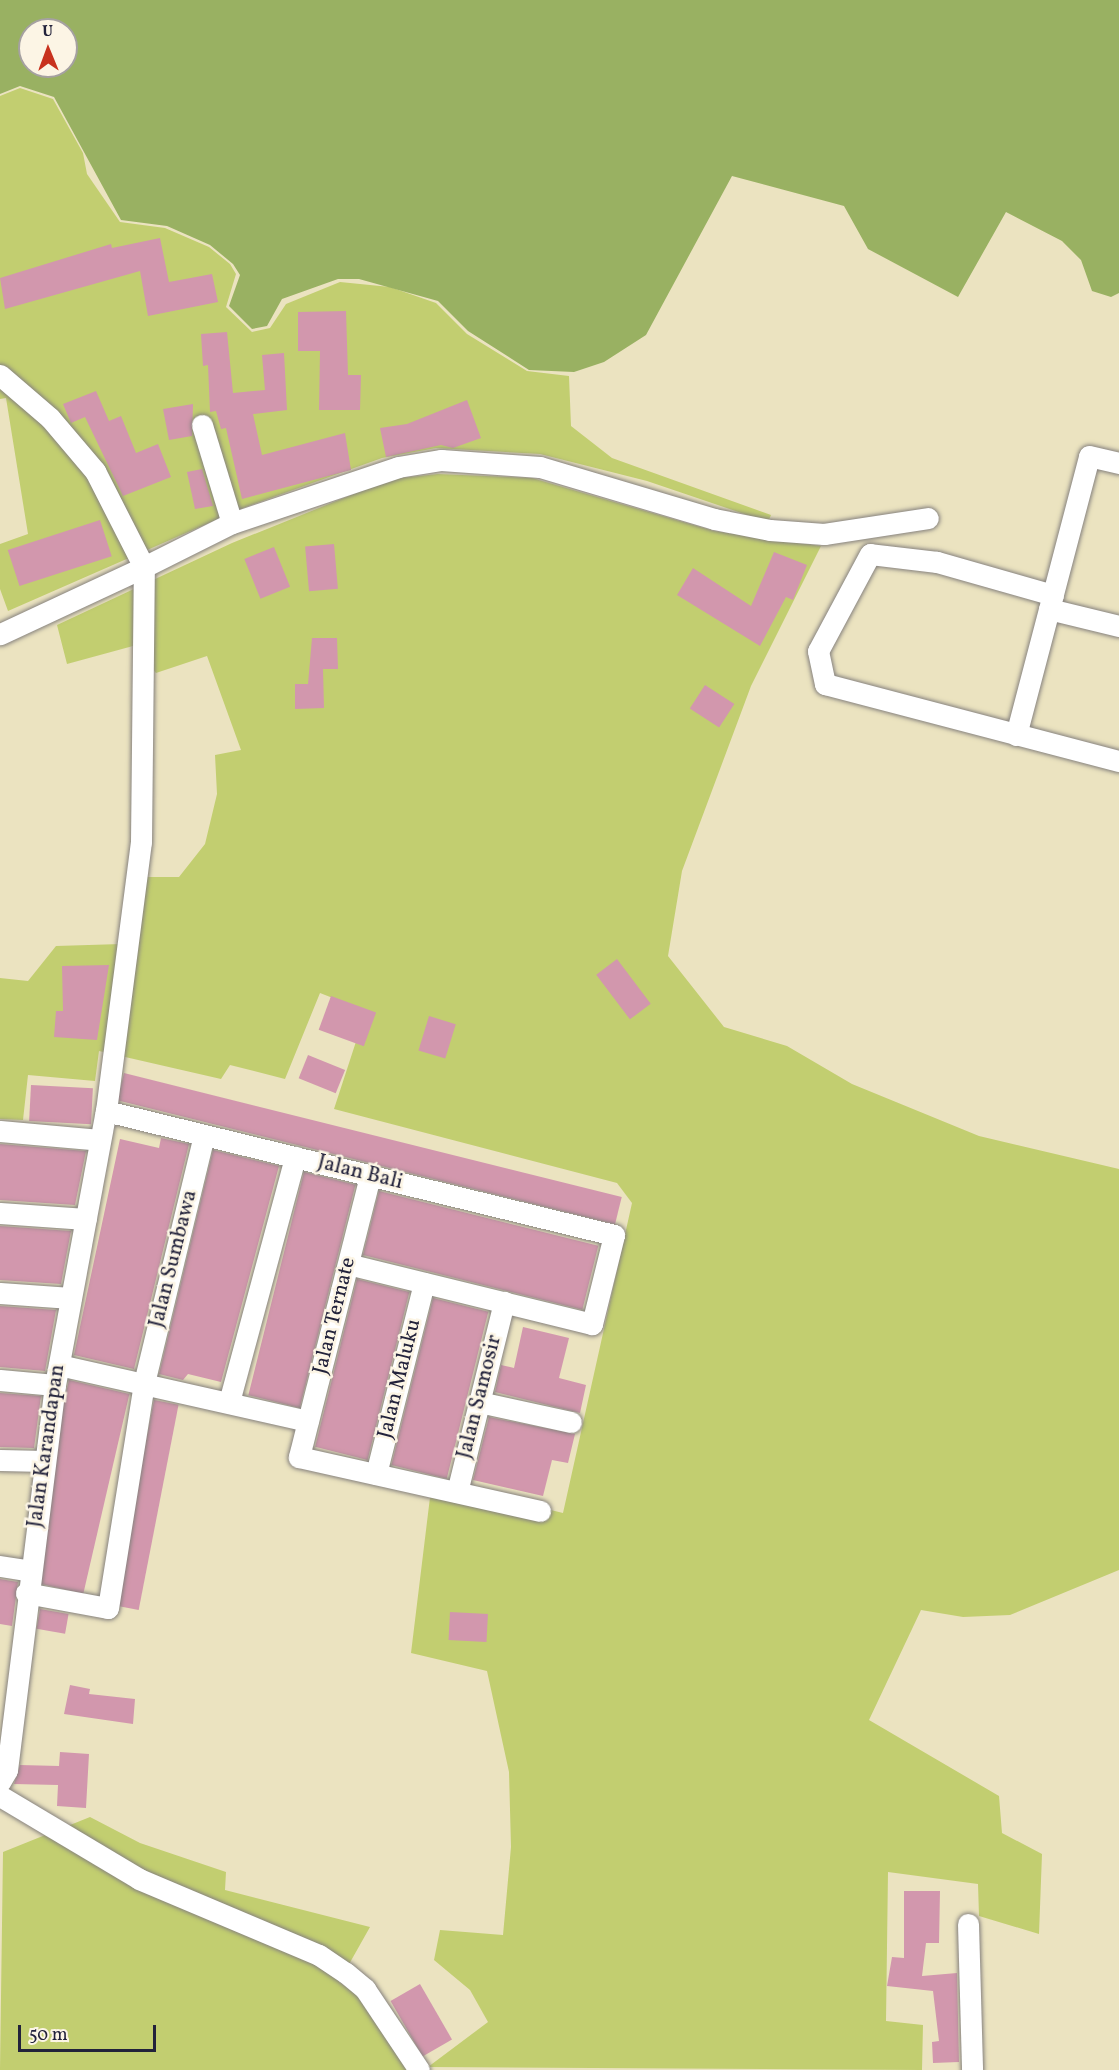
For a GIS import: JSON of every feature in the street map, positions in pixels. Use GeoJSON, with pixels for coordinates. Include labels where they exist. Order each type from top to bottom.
{"type":"FeatureCollection","features":[{"type":"Feature","properties":{"kind":"street"},"geometry":{"type":"LineString","coordinates":[[0,375],[50,418],[95,471],[144,567]]}},
{"type":"Feature","properties":{"kind":"street"},"geometry":{"type":"LineString","coordinates":[[202,425],[232,523]]}},
{"type":"Feature","properties":{"kind":"street"},"geometry":{"type":"LineString","coordinates":[[1016,735],[1089,456],[1119,463]]}},
{"type":"Feature","properties":{"kind":"street"},"geometry":{"type":"LineString","coordinates":[[0,634],[232,523],[398,467],[441,460],[540,467],[714,519],[770,530],[824,534],[928,518]]}},
{"type":"Feature","properties":{"kind":"street"},"geometry":{"type":"LineString","coordinates":[[1119,626],[937,562],[874,552],[862,559],[818,651],[825,684],[834,688],[1119,761]]}},
{"type":"Feature","properties":{"kind":"street","name":"Jalan Karandapan"},"geometry":{"type":"LineString","coordinates":[[0,1782],[7,1770],[26,1593],[57,1375],[106,1111],[141,842],[144,567]]}},
{"type":"Feature","properties":{"kind":"street","name":"Jalan Bali"},"geometry":{"type":"LineString","coordinates":[[106,1111],[614,1235],[592,1324],[504,1302]]}},
{"type":"Feature","properties":{"kind":"street"},"geometry":{"type":"LineString","coordinates":[[0,1131],[100,1140]]}},
{"type":"Feature","properties":{"kind":"street","name":"Jalan Sumbawa"},"geometry":{"type":"LineString","coordinates":[[26,1593],[108,1608],[144,1383],[204,1135]]}},
{"type":"Feature","properties":{"kind":"street"},"geometry":{"type":"LineString","coordinates":[[229,1402],[295,1157]]}},
{"type":"Feature","properties":{"kind":"street","name":"Jalan Ternate"},"geometry":{"type":"LineString","coordinates":[[370,1176],[299,1457],[376,1474]]}},
{"type":"Feature","properties":{"kind":"street"},"geometry":{"type":"LineString","coordinates":[[0,1213],[86,1219]]}},
{"type":"Feature","properties":{"kind":"street"},"geometry":{"type":"LineString","coordinates":[[348,1264],[504,1302]]}},
{"type":"Feature","properties":{"kind":"street","name":"Jalan Maluku"},"geometry":{"type":"LineString","coordinates":[[376,1474],[424,1283]]}},
{"type":"Feature","properties":{"kind":"street"},"geometry":{"type":"LineString","coordinates":[[0,1293],[71,1298]]}},
{"type":"Feature","properties":{"kind":"street","name":"Jalan Samosir"},"geometry":{"type":"LineString","coordinates":[[456,1492],[504,1302]]}},
{"type":"Feature","properties":{"kind":"street"},"geometry":{"type":"LineString","coordinates":[[0,1380],[57,1375],[144,1383],[308,1421]]}},
{"type":"Feature","properties":{"kind":"street"},"geometry":{"type":"LineString","coordinates":[[479,1402],[571,1422]]}},
{"type":"Feature","properties":{"kind":"street"},"geometry":{"type":"LineString","coordinates":[[0,1460],[45,1461]]}},
{"type":"Feature","properties":{"kind":"street"},"geometry":{"type":"LineString","coordinates":[[376,1474],[540,1511]]}},
{"type":"Feature","properties":{"kind":"street"},"geometry":{"type":"LineString","coordinates":[[0,1566],[30,1571]]}},
{"type":"Feature","properties":{"kind":"street"},"geometry":{"type":"LineString","coordinates":[[0,1796],[139,1879],[319,1955],[365,1989],[419,2070]]}},
{"type":"Feature","properties":{"kind":"street"},"geometry":{"type":"LineString","coordinates":[[968,1924],[972,2070]]}},
{"type":"Feature","properties":{"kind":"green space"},"geometry":{"type":"Polygon","coordinates":[[[0,0],[1119,0],[1119,293],[1111,297],[1092,291],[1081,260],[1062,241],[1006,212],[958,297],[868,249],[844,206],[732,176],[646,335],[604,362],[574,372],[529,370],[468,331],[438,301],[359,279],[338,279],[282,299],[267,326],[252,329],[229,306],[240,275],[233,264],[210,245],[167,226],[121,220],[54,97],[20,86],[0,94],[0,0]]]}},
{"type":"Feature","properties":{"kind":"green space"},"geometry":{"type":"Polygon","coordinates":[[[20,88],[53,99],[83,153],[87,174],[120,222],[165,228],[209,247],[230,264],[236,274],[226,307],[252,332],[270,328],[286,304],[340,282],[390,287],[436,303],[467,334],[527,371],[569,376],[571,426],[612,458],[771,515],[768,522],[647,481],[540,454],[436,448],[382,458],[243,508],[8,611],[0,589],[0,544],[28,534],[6,398],[0,399],[0,96],[20,88]]]}},
{"type":"Feature","properties":{"kind":"green space"},"geometry":{"type":"Polygon","coordinates":[[[438,474],[532,478],[714,531],[821,546],[751,686],[682,871],[668,956],[724,1027],[787,1046],[852,1084],[979,1136],[1119,1169],[1119,1570],[1010,1615],[963,1617],[921,1610],[869,1720],[999,1796],[1002,1833],[1042,1854],[1039,1934],[979,1916],[978,1884],[888,1872],[886,2021],[923,2025],[922,2070],[428,2067],[488,2022],[470,1990],[434,1960],[440,1930],[503,1935],[511,1847],[509,1772],[487,1671],[411,1653],[432,1481],[563,1513],[632,1203],[617,1183],[334,1109],[366,1011],[320,993],[285,1079],[230,1065],[221,1079],[99,1051],[95,1081],[28,1075],[23,1120],[0,1119],[0,978],[28,981],[56,946],[121,944],[130,877],[179,877],[205,844],[217,794],[215,755],[241,750],[207,656],[156,673],[133,646],[67,664],[57,625],[232,543],[391,479],[438,474]]]}},
{"type":"Feature","properties":{"kind":"green space"},"geometry":{"type":"Polygon","coordinates":[[[90,1817],[140,1843],[226,1872],[225,1890],[370,1927],[339,1982],[358,1996],[407,2070],[0,2070],[3,1852],[90,1817]]]}},
{"type":"Feature","properties":{"kind":"building"},"geometry":{"type":"Polygon","coordinates":[[[160,238],[169,282],[212,274],[218,302],[148,316],[140,271],[5,309],[0,278],[111,244],[112,248],[160,238]]]}},
{"type":"Feature","properties":{"kind":"building"},"geometry":{"type":"Polygon","coordinates":[[[346,311],[348,375],[361,375],[360,410],[319,410],[320,351],[298,351],[298,312],[346,311]]]}},
{"type":"Feature","properties":{"kind":"building"},"geometry":{"type":"Polygon","coordinates":[[[227,332],[233,393],[265,390],[262,355],[284,353],[287,410],[253,414],[262,455],[345,433],[351,470],[242,499],[226,428],[221,429],[216,411],[210,412],[208,365],[203,366],[201,334],[227,332]]]}},
{"type":"Feature","properties":{"kind":"building"},"geometry":{"type":"Polygon","coordinates":[[[96,391],[109,421],[121,416],[136,453],[158,444],[171,477],[123,496],[85,417],[71,423],[63,404],[96,391]]]}},
{"type":"Feature","properties":{"kind":"building"},"geometry":{"type":"Polygon","coordinates":[[[467,400],[481,438],[453,448],[441,445],[386,457],[380,428],[407,424],[467,400]]]}},
{"type":"Feature","properties":{"kind":"building"},"geometry":{"type":"Polygon","coordinates":[[[193,404],[192,436],[169,440],[163,409],[193,404]]]}},
{"type":"Feature","properties":{"kind":"building"},"geometry":{"type":"Polygon","coordinates":[[[202,469],[213,506],[195,509],[187,472],[202,469]]]}},
{"type":"Feature","properties":{"kind":"building"},"geometry":{"type":"Polygon","coordinates":[[[100,520],[112,556],[19,586],[8,550],[100,520]]]}},
{"type":"Feature","properties":{"kind":"building"},"geometry":{"type":"Polygon","coordinates":[[[334,544],[338,589],[309,591],[305,547],[334,544]]]}},
{"type":"Feature","properties":{"kind":"building"},"geometry":{"type":"Polygon","coordinates":[[[274,547],[290,587],[260,599],[244,559],[274,547]]]}},
{"type":"Feature","properties":{"kind":"building"},"geometry":{"type":"Polygon","coordinates":[[[774,552],[807,565],[793,600],[786,597],[760,646],[677,595],[693,568],[751,606],[774,552]]]}},
{"type":"Feature","properties":{"kind":"building"},"geometry":{"type":"Polygon","coordinates":[[[312,638],[337,638],[338,669],[323,669],[324,708],[295,709],[295,684],[308,684],[312,638]]]}},
{"type":"Feature","properties":{"kind":"building"},"geometry":{"type":"Polygon","coordinates":[[[705,685],[734,704],[719,728],[690,708],[705,685]]]}},
{"type":"Feature","properties":{"kind":"building"},"geometry":{"type":"Polygon","coordinates":[[[617,959],[651,1004],[630,1019],[596,975],[617,959]]]}},
{"type":"Feature","properties":{"kind":"building"},"geometry":{"type":"Polygon","coordinates":[[[109,965],[97,1040],[54,1037],[56,1011],[63,1011],[62,966],[109,965]]]}},
{"type":"Feature","properties":{"kind":"building"},"geometry":{"type":"Polygon","coordinates":[[[331,996],[376,1012],[364,1046],[319,1030],[331,996]]]}},
{"type":"Feature","properties":{"kind":"building"},"geometry":{"type":"Polygon","coordinates":[[[429,1016],[456,1024],[445,1059],[418,1050],[429,1016]]]}},
{"type":"Feature","properties":{"kind":"building"},"geometry":{"type":"Polygon","coordinates":[[[308,1055],[345,1070],[336,1093],[299,1078],[308,1055]]]}},
{"type":"Feature","properties":{"kind":"building"},"geometry":{"type":"Polygon","coordinates":[[[124,1073],[622,1197],[615,1224],[117,1100],[124,1073]]]}},
{"type":"Feature","properties":{"kind":"building"},"geometry":{"type":"Polygon","coordinates":[[[31,1085],[93,1088],[91,1124],[29,1121],[31,1085]]]}},
{"type":"Feature","properties":{"kind":"building"},"geometry":{"type":"Polygon","coordinates":[[[161,1138],[189,1144],[134,1369],[74,1355],[120,1139],[159,1148],[161,1138]]]}},
{"type":"Feature","properties":{"kind":"building"},"geometry":{"type":"Polygon","coordinates":[[[0,1144],[86,1151],[75,1205],[0,1200],[0,1144]]]}},
{"type":"Feature","properties":{"kind":"building"},"geometry":{"type":"Polygon","coordinates":[[[213,1150],[279,1166],[221,1382],[188,1374],[183,1380],[159,1374],[213,1150]]]}},
{"type":"Feature","properties":{"kind":"building"},"geometry":{"type":"Polygon","coordinates":[[[304,1172],[355,1185],[300,1408],[248,1395],[304,1172]]]}},
{"type":"Feature","properties":{"kind":"building"},"geometry":{"type":"Polygon","coordinates":[[[379,1191],[598,1246],[582,1310],[363,1255],[379,1191]]]}},
{"type":"Feature","properties":{"kind":"building"},"geometry":{"type":"Polygon","coordinates":[[[0,1226],[71,1231],[61,1284],[0,1280],[0,1226]]]}},
{"type":"Feature","properties":{"kind":"building"},"geometry":{"type":"Polygon","coordinates":[[[357,1279],[409,1292],[368,1460],[315,1447],[357,1279]]]}},
{"type":"Feature","properties":{"kind":"building"},"geometry":{"type":"Polygon","coordinates":[[[433,1298],[488,1312],[447,1479],[391,1465],[433,1298]]]}},
{"type":"Feature","properties":{"kind":"building"},"geometry":{"type":"Polygon","coordinates":[[[0,1306],[56,1310],[45,1371],[0,1367],[0,1306]]]}},
{"type":"Feature","properties":{"kind":"building"},"geometry":{"type":"Polygon","coordinates":[[[523,1327],[569,1338],[559,1378],[586,1385],[580,1413],[495,1392],[501,1365],[514,1368],[523,1327]]]}},
{"type":"Feature","properties":{"kind":"building"},"geometry":{"type":"Polygon","coordinates":[[[69,1380],[129,1394],[83,1594],[23,1580],[69,1380]]]}},
{"type":"Feature","properties":{"kind":"building"},"geometry":{"type":"Polygon","coordinates":[[[0,1393],[41,1396],[34,1448],[0,1447],[0,1393]]]}},
{"type":"Feature","properties":{"kind":"building"},"geometry":{"type":"Polygon","coordinates":[[[154,1400],[179,1405],[139,1610],[114,1605],[154,1400]]]}},
{"type":"Feature","properties":{"kind":"building"},"geometry":{"type":"Polygon","coordinates":[[[489,1417],[575,1434],[568,1463],[552,1460],[543,1496],[473,1480],[489,1417]]]}},
{"type":"Feature","properties":{"kind":"building"},"geometry":{"type":"Polygon","coordinates":[[[0,1579],[18,1582],[12,1626],[0,1624],[0,1579]]]}},
{"type":"Feature","properties":{"kind":"building"},"geometry":{"type":"Polygon","coordinates":[[[40,1609],[69,1614],[65,1634],[37,1629],[40,1609]]]}},
{"type":"Feature","properties":{"kind":"building"},"geometry":{"type":"Polygon","coordinates":[[[450,1612],[488,1614],[486,1642],[449,1640],[450,1612]]]}},
{"type":"Feature","properties":{"kind":"building"},"geometry":{"type":"Polygon","coordinates":[[[70,1685],[90,1689],[89,1694],[135,1699],[133,1724],[64,1714],[70,1685]]]}},
{"type":"Feature","properties":{"kind":"building"},"geometry":{"type":"Polygon","coordinates":[[[60,1752],[89,1754],[86,1808],[57,1806],[58,1785],[14,1784],[20,1765],[59,1766],[60,1752]]]}},
{"type":"Feature","properties":{"kind":"building"},"geometry":{"type":"Polygon","coordinates":[[[904,1891],[940,1891],[939,1943],[926,1943],[922,1976],[957,1973],[959,2062],[933,2063],[932,2042],[939,2041],[933,1991],[887,1986],[892,1957],[904,1958],[904,1891]]]}},
{"type":"Feature","properties":{"kind":"building"},"geometry":{"type":"Polygon","coordinates":[[[420,1984],[452,2039],[423,2056],[391,2001],[420,1984]]]}}]}
